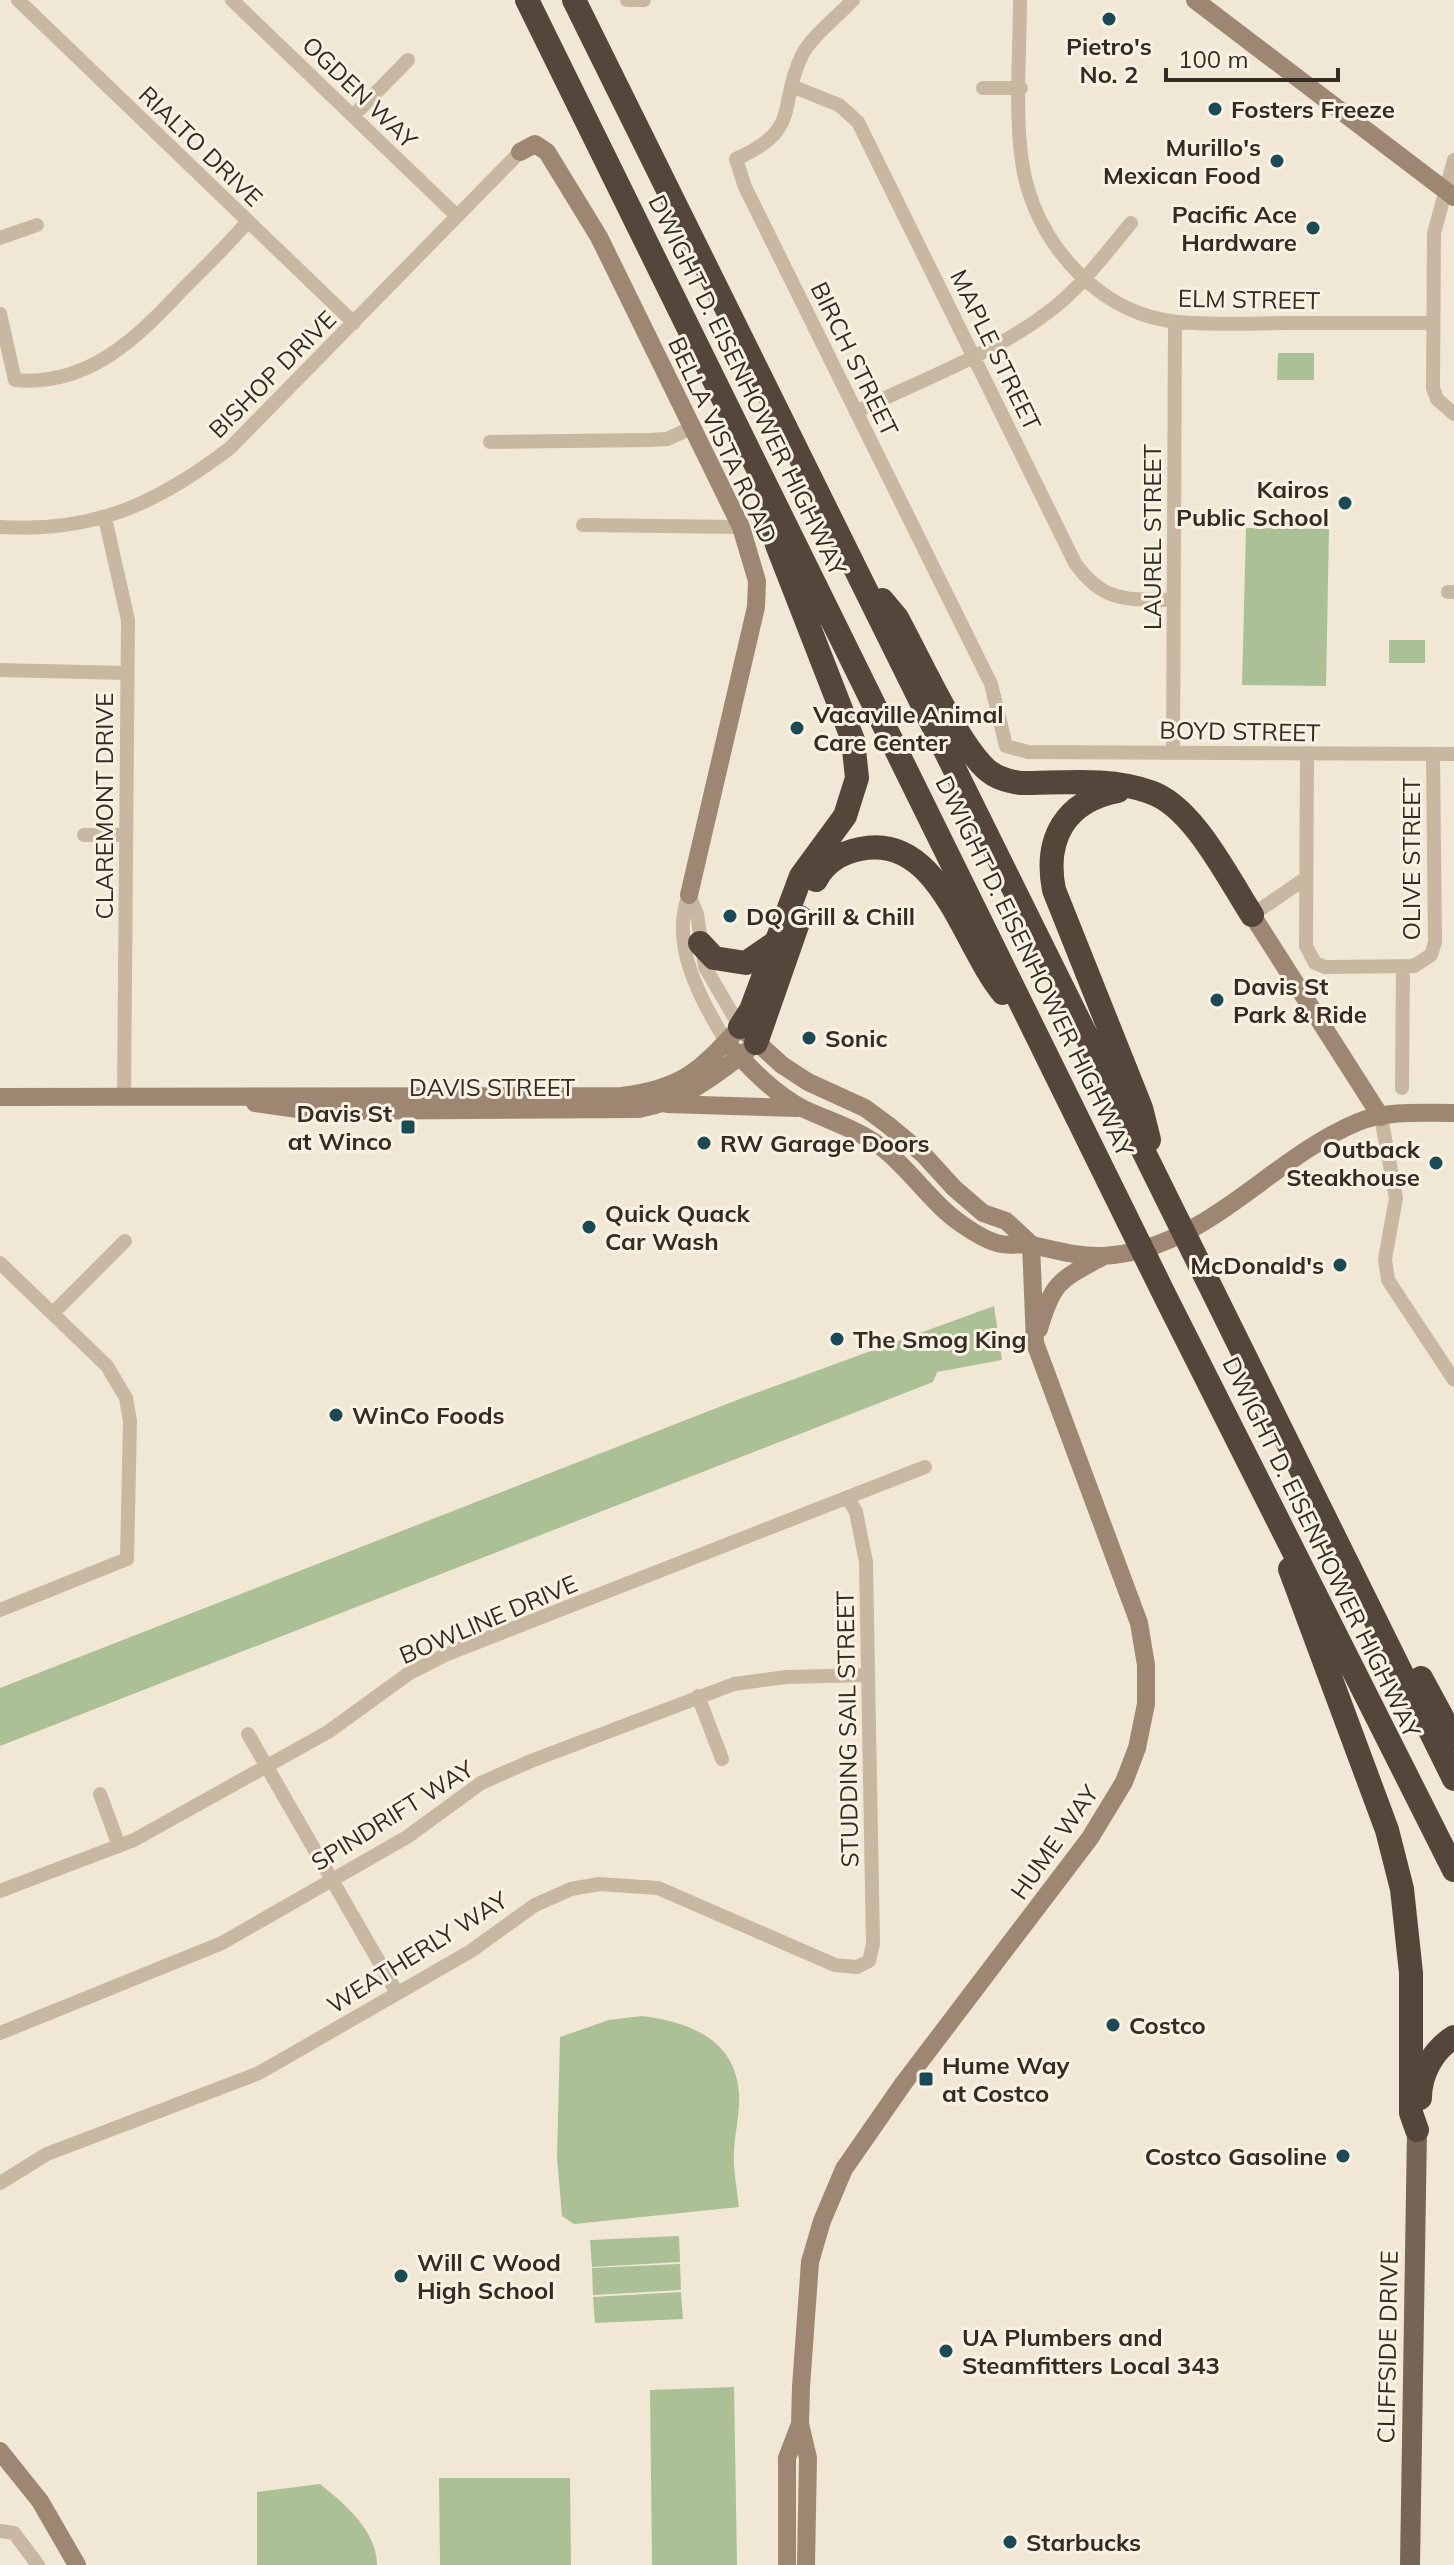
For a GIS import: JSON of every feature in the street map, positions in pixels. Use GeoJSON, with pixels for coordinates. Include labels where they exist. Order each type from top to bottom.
{"type":"FeatureCollection","features":[{"type":"Feature","properties":{"kind":"highway","name":"DWIGHT D. EISENHOWER HIGHWAY"},"geometry":{"type":"LineString","coordinates":[[527,0],[1165,1296],[1454,1870]]}},
{"type":"Feature","properties":{"kind":"highway","name":"DWIGHT D. EISENHOWER HIGHWAY"},"geometry":{"type":"LineString","coordinates":[[574,0],[1454,1779]]}},
{"type":"Feature","properties":{"kind":"highway"},"geometry":{"type":"LineString","coordinates":[[740,1042],[801,876],[845,816],[857,778],[857,761],[843,713],[777,545],[759,471]]}},
{"type":"Feature","properties":{"kind":"highway"},"geometry":{"type":"LineString","coordinates":[[855,569],[897,618],[966,742],[995,776],[1020,783],[1117,784],[1164,798],[1191,824],[1252,915]]}},
{"type":"Feature","properties":{"kind":"highway"},"geometry":{"type":"LineString","coordinates":[[1134,788],[1103,794],[1070,814],[1051,851],[1050,869],[1054,890],[1141,1108],[1159,1185]]}},
{"type":"Feature","properties":{"kind":"highway"},"geometry":{"type":"LineString","coordinates":[[740,1042],[820,871],[835,857],[871,846],[904,852],[919,863],[934,880],[994,982],[1037,1034]]}},
{"type":"Feature","properties":{"kind":"highway"},"geometry":{"type":"LineString","coordinates":[[700,943],[714,958],[746,963],[775,943]]}},
{"type":"Feature","properties":{"kind":"highway"},"geometry":{"type":"LineString","coordinates":[[1276,1517],[1297,1597],[1396,1859],[1410,1959],[1411,2113],[1417,2130]]}},
{"type":"Feature","properties":{"kind":"highway"},"geometry":{"type":"LineString","coordinates":[[1353,1575],[1425,1685],[1454,1739]]}},
{"type":"Feature","properties":{"kind":"highway"},"geometry":{"type":"LineString","coordinates":[[1417,2130],[1425,2071],[1437,2050],[1454,2037]]}},
{"type":"Feature","properties":{"kind":"main road","name":"CLIFFSIDE DRIVE"},"geometry":{"type":"LineString","coordinates":[[1410,2565],[1417,2130]]}},
{"type":"Feature","properties":{"kind":"street","name":"RIALTO DRIVE"},"geometry":{"type":"LineString","coordinates":[[18,0],[354,323]]}},
{"type":"Feature","properties":{"kind":"street"},"geometry":{"type":"LineString","coordinates":[[627,0],[644,0]]}},
{"type":"Feature","properties":{"kind":"street","name":"BIRCH STREET"},"geometry":{"type":"LineString","coordinates":[[853,0],[801,57],[787,112],[775,136],[760,149],[736,159],[745,187],[991,684],[1006,746],[1026,752]]}},
{"type":"Feature","properties":{"kind":"street","name":"ELM STREET"},"geometry":{"type":"LineString","coordinates":[[1020,0],[1025,180],[1035,211],[1051,241],[1084,278],[1124,304],[1175,322],[1433,323]]}},
{"type":"Feature","properties":{"kind":"street"},"geometry":{"type":"LineString","coordinates":[[1195,0],[1449,193]]}},
{"type":"Feature","properties":{"kind":"street","name":"OGDEN WAY"},"geometry":{"type":"LineString","coordinates":[[235,1],[457,216]]}},
{"type":"Feature","properties":{"kind":"street"},"geometry":{"type":"LineString","coordinates":[[354,115],[408,60]]}},
{"type":"Feature","properties":{"kind":"street","name":"MAPLE STREET"},"geometry":{"type":"LineString","coordinates":[[794,87],[830,101],[858,122],[1075,563],[1086,579],[1113,597],[1174,600]]}},
{"type":"Feature","properties":{"kind":"street"},"geometry":{"type":"LineString","coordinates":[[983,88],[1021,88]]}},
{"type":"Feature","properties":{"kind":"street","name":"BELLA VISTA ROAD"},"geometry":{"type":"LineString","coordinates":[[520,152],[535,144],[557,163],[599,237],[741,527],[757,581],[756,607],[689,895],[681,914],[689,965],[740,1042]]}},
{"type":"Feature","properties":{"kind":"street","name":"BISHOP DRIVE"},"geometry":{"type":"LineString","coordinates":[[0,527],[62,526],[105,518],[159,496],[230,448],[520,152]]}},
{"type":"Feature","properties":{"kind":"street"},"geometry":{"type":"LineString","coordinates":[[1454,160],[1449,193],[1434,233],[1433,323],[1433,388],[1437,399],[1454,414]]}},
{"type":"Feature","properties":{"kind":"street"},"geometry":{"type":"LineString","coordinates":[[0,314],[15,380],[33,382],[95,366],[135,338],[248,221]]}},
{"type":"Feature","properties":{"kind":"street"},"geometry":{"type":"LineString","coordinates":[[856,412],[973,355],[1046,314],[1084,278],[1131,223]]}},
{"type":"Feature","properties":{"kind":"street"},"geometry":{"type":"LineString","coordinates":[[0,238],[37,225]]}},
{"type":"Feature","properties":{"kind":"street","name":"LAUREL STREET"},"geometry":{"type":"LineString","coordinates":[[1173,752],[1175,322]]}},
{"type":"Feature","properties":{"kind":"street"},"geometry":{"type":"LineString","coordinates":[[490,442],[667,439],[694,427]]}},
{"type":"Feature","properties":{"kind":"street","name":"CLAREMONT DRIVE"},"geometry":{"type":"LineString","coordinates":[[105,518],[125,601],[124,1097]]}},
{"type":"Feature","properties":{"kind":"street"},"geometry":{"type":"LineString","coordinates":[[583,525],[741,527]]}},
{"type":"Feature","properties":{"kind":"street"},"geometry":{"type":"LineString","coordinates":[[0,670],[127,673]]}},
{"type":"Feature","properties":{"kind":"street","name":"BOYD STREET"},"geometry":{"type":"LineString","coordinates":[[1026,752],[1454,754]]}},
{"type":"Feature","properties":{"kind":"street"},"geometry":{"type":"LineString","coordinates":[[1307,753],[1306,946],[1315,963],[1325,967],[1403,966]]}},
{"type":"Feature","properties":{"kind":"street","name":"OLIVE STREET"},"geometry":{"type":"LineString","coordinates":[[1402,1088],[1403,966],[1426,961],[1434,948],[1433,754]]}},
{"type":"Feature","properties":{"kind":"street"},"geometry":{"type":"LineString","coordinates":[[84,835],[126,835]]}},
{"type":"Feature","properties":{"kind":"street"},"geometry":{"type":"LineString","coordinates":[[1306,878],[1252,915],[1381,1117],[1396,1198],[1385,1259],[1388,1280],[1454,1380]]}},
{"type":"Feature","properties":{"kind":"street","name":"BELLA VISTA ROAD"},"geometry":{"type":"LineString","coordinates":[[689,895],[697,914],[700,943],[714,987],[740,1042]]}},
{"type":"Feature","properties":{"kind":"street"},"geometry":{"type":"LineString","coordinates":[[740,1042],[803,1108]]}},
{"type":"Feature","properties":{"kind":"street"},"geometry":{"type":"LineString","coordinates":[[740,1042],[808,1082],[865,1108],[923,1154],[954,1188],[983,1213],[1006,1221],[1031,1244]]}},
{"type":"Feature","properties":{"kind":"street","name":"DAVIS STREET"},"geometry":{"type":"LineString","coordinates":[[0,1097],[630,1095],[676,1083],[740,1042]]}},
{"type":"Feature","properties":{"kind":"street","name":"DAVIS STREET"},"geometry":{"type":"LineString","coordinates":[[232,1097],[312,1111],[604,1111],[665,1104],[705,1083],[740,1042]]}},
{"type":"Feature","properties":{"kind":"street"},"geometry":{"type":"LineString","coordinates":[[665,1104],[803,1108],[830,1117],[885,1150],[938,1205],[964,1226],[1000,1244],[1031,1244],[1053,1252],[1104,1256]]}},
{"type":"Feature","properties":{"kind":"street"},"geometry":{"type":"LineString","coordinates":[[1035,1343],[1049,1295],[1058,1282],[1104,1256],[1163,1241],[1211,1219],[1336,1132],[1381,1117],[1454,1113]]}},
{"type":"Feature","properties":{"kind":"street"},"geometry":{"type":"LineString","coordinates":[[53,1313],[125,1241]]}},
{"type":"Feature","properties":{"kind":"street","name":"HUME WAY"},"geometry":{"type":"LineString","coordinates":[[806,2565],[808,2458],[800,2424],[810,2262],[844,2169],[903,2084],[1090,1838],[1124,1782],[1142,1724],[1147,1675],[1139,1623],[1035,1343],[1031,1244]]}},
{"type":"Feature","properties":{"kind":"street"},"geometry":{"type":"LineString","coordinates":[[0,1263],[107,1366],[126,1398],[130,1421],[127,1559],[0,1610]]}},
{"type":"Feature","properties":{"kind":"street","name":"BOWLINE DRIVE"},"geometry":{"type":"LineString","coordinates":[[0,1891],[119,1846],[328,1732],[408,1674],[445,1655],[925,1467]]}},
{"type":"Feature","properties":{"kind":"street","name":"STUDDING SAIL STREET"},"geometry":{"type":"LineString","coordinates":[[848,1498],[856,1512],[865,1545],[873,1944],[869,1961]]}},
{"type":"Feature","properties":{"kind":"street","name":"SPINDRIFT WAY"},"geometry":{"type":"LineString","coordinates":[[0,2033],[222,1943],[407,1837],[481,1783],[698,1696],[759,1679],[868,1675]]}},
{"type":"Feature","properties":{"kind":"street"},"geometry":{"type":"LineString","coordinates":[[698,1696],[722,1759]]}},
{"type":"Feature","properties":{"kind":"street"},"geometry":{"type":"LineString","coordinates":[[248,1734],[397,1993]]}},
{"type":"Feature","properties":{"kind":"street"},"geometry":{"type":"LineString","coordinates":[[100,1794],[119,1846]]}},
{"type":"Feature","properties":{"kind":"street","name":"WEATHERLY WAY"},"geometry":{"type":"LineString","coordinates":[[0,2183],[47,2154],[259,2073],[471,1951],[535,1905],[571,1889],[628,1883],[681,1896],[835,1965],[857,1967],[869,1961]]}},
{"type":"Feature","properties":{"kind":"street","name":"HUME WAY"},"geometry":{"type":"LineString","coordinates":[[787,2565],[787,2458],[800,2424]]}},
{"type":"Feature","properties":{"kind":"street"},"geometry":{"type":"LineString","coordinates":[[0,2451],[40,2501],[77,2565]]}},
{"type":"Feature","properties":{"kind":"street"},"geometry":{"type":"LineString","coordinates":[[0,2531],[14,2533],[38,2565]]}},
{"type":"Feature","properties":{"kind":"green space"},"geometry":{"type":"Polygon","coordinates":[[[1278,353],[1314,353],[1314,380],[1277,380],[1278,353]]]}},
{"type":"Feature","properties":{"kind":"green space"},"geometry":{"type":"Polygon","coordinates":[[[1246,528],[1329,529],[1326,686],[1242,685],[1246,528]]]}},
{"type":"Feature","properties":{"kind":"green space"},"geometry":{"type":"Polygon","coordinates":[[[1389,640],[1425,640],[1425,663],[1389,663],[1389,640]]]}},
{"type":"Feature","properties":{"kind":"green space"},"geometry":{"type":"Polygon","coordinates":[[[994,1306],[1002,1360],[937,1372],[933,1382],[0,1746],[0,1688],[737,1400],[994,1306]]]}},
{"type":"Feature","properties":{"kind":"green space"},"geometry":{"type":"Polygon","coordinates":[[[642,2016],[693,2029],[719,2047],[729,2059],[739,2094],[734,2158],[739,2207],[574,2224],[562,2216],[557,2158],[560,2037],[609,2020],[642,2016]]]}},
{"type":"Feature","properties":{"kind":"green space"},"geometry":{"type":"Polygon","coordinates":[[[679,2236],[680,2262],[592,2267],[590,2240],[679,2236]]]}},
{"type":"Feature","properties":{"kind":"green space"},"geometry":{"type":"Polygon","coordinates":[[[680,2264],[681,2290],[593,2295],[592,2268],[680,2264]]]}},
{"type":"Feature","properties":{"kind":"green space"},"geometry":{"type":"Polygon","coordinates":[[[681,2292],[683,2319],[595,2323],[593,2297],[681,2292]]]}},
{"type":"Feature","properties":{"kind":"green space"},"geometry":{"type":"Polygon","coordinates":[[[734,2387],[737,2565],[652,2565],[650,2390],[734,2387]]]}},
{"type":"Feature","properties":{"kind":"green space"},"geometry":{"type":"Polygon","coordinates":[[[439,2478],[570,2478],[571,2565],[440,2565],[439,2478]]]}},
{"type":"Feature","properties":{"kind":"green space"},"geometry":{"type":"Polygon","coordinates":[[[320,2484],[358,2519],[376,2553],[377,2565],[257,2565],[257,2492],[320,2484]]]}},
{"type":"Feature","properties":{"kind":"place","name":"Pietro's No. 2"},"geometry":{"type":"Point","coordinates":[1109,19]}},
{"type":"Feature","properties":{"kind":"place","name":"Fosters Freeze"},"geometry":{"type":"Point","coordinates":[1215,109]}},
{"type":"Feature","properties":{"kind":"place","name":"Murillo's Mexican Food"},"geometry":{"type":"Point","coordinates":[1277,161]}},
{"type":"Feature","properties":{"kind":"place","name":"Pacific Ace Hardware"},"geometry":{"type":"Point","coordinates":[1313,228]}},
{"type":"Feature","properties":{"kind":"place","name":"Kairos Public School"},"geometry":{"type":"Point","coordinates":[1345,503]}},
{"type":"Feature","properties":{"kind":"place","name":"Vacaville Animal Care Center"},"geometry":{"type":"Point","coordinates":[797,728]}},
{"type":"Feature","properties":{"kind":"place","name":"DQ Grill & Chill"},"geometry":{"type":"Point","coordinates":[730,916]}},
{"type":"Feature","properties":{"kind":"place","name":"Davis St Park & Ride"},"geometry":{"type":"Point","coordinates":[1217,1000]}},
{"type":"Feature","properties":{"kind":"place","name":"Sonic"},"geometry":{"type":"Point","coordinates":[809,1038]}},
{"type":"Feature","properties":{"kind":"place","name":"Davis St at Winco"},"geometry":{"type":"Point","coordinates":[408,1127]}},
{"type":"Feature","properties":{"kind":"place","name":"RW Garage Doors"},"geometry":{"type":"Point","coordinates":[704,1143]}},
{"type":"Feature","properties":{"kind":"place","name":"Outback Steakhouse"},"geometry":{"type":"Point","coordinates":[1436,1163]}},
{"type":"Feature","properties":{"kind":"place","name":"Quick Quack Car Wash"},"geometry":{"type":"Point","coordinates":[589,1227]}},
{"type":"Feature","properties":{"kind":"place","name":"McDonald's"},"geometry":{"type":"Point","coordinates":[1340,1265]}},
{"type":"Feature","properties":{"kind":"place","name":"The Smog King"},"geometry":{"type":"Point","coordinates":[837,1339]}},
{"type":"Feature","properties":{"kind":"place","name":"WinCo Foods"},"geometry":{"type":"Point","coordinates":[336,1415]}},
{"type":"Feature","properties":{"kind":"place","name":"Costco"},"geometry":{"type":"Point","coordinates":[1113,2025]}},
{"type":"Feature","properties":{"kind":"place","name":"Hume Way at Costco"},"geometry":{"type":"Point","coordinates":[926,2079]}},
{"type":"Feature","properties":{"kind":"place","name":"Costco Gasoline"},"geometry":{"type":"Point","coordinates":[1343,2156]}},
{"type":"Feature","properties":{"kind":"place","name":"Will C Wood High School"},"geometry":{"type":"Point","coordinates":[401,2276]}},
{"type":"Feature","properties":{"kind":"place","name":"UA Plumbers and Steamfitters Local 343"},"geometry":{"type":"Point","coordinates":[946,2351]}},
{"type":"Feature","properties":{"kind":"place","name":"Starbucks"},"geometry":{"type":"Point","coordinates":[1010,2542]}}]}
